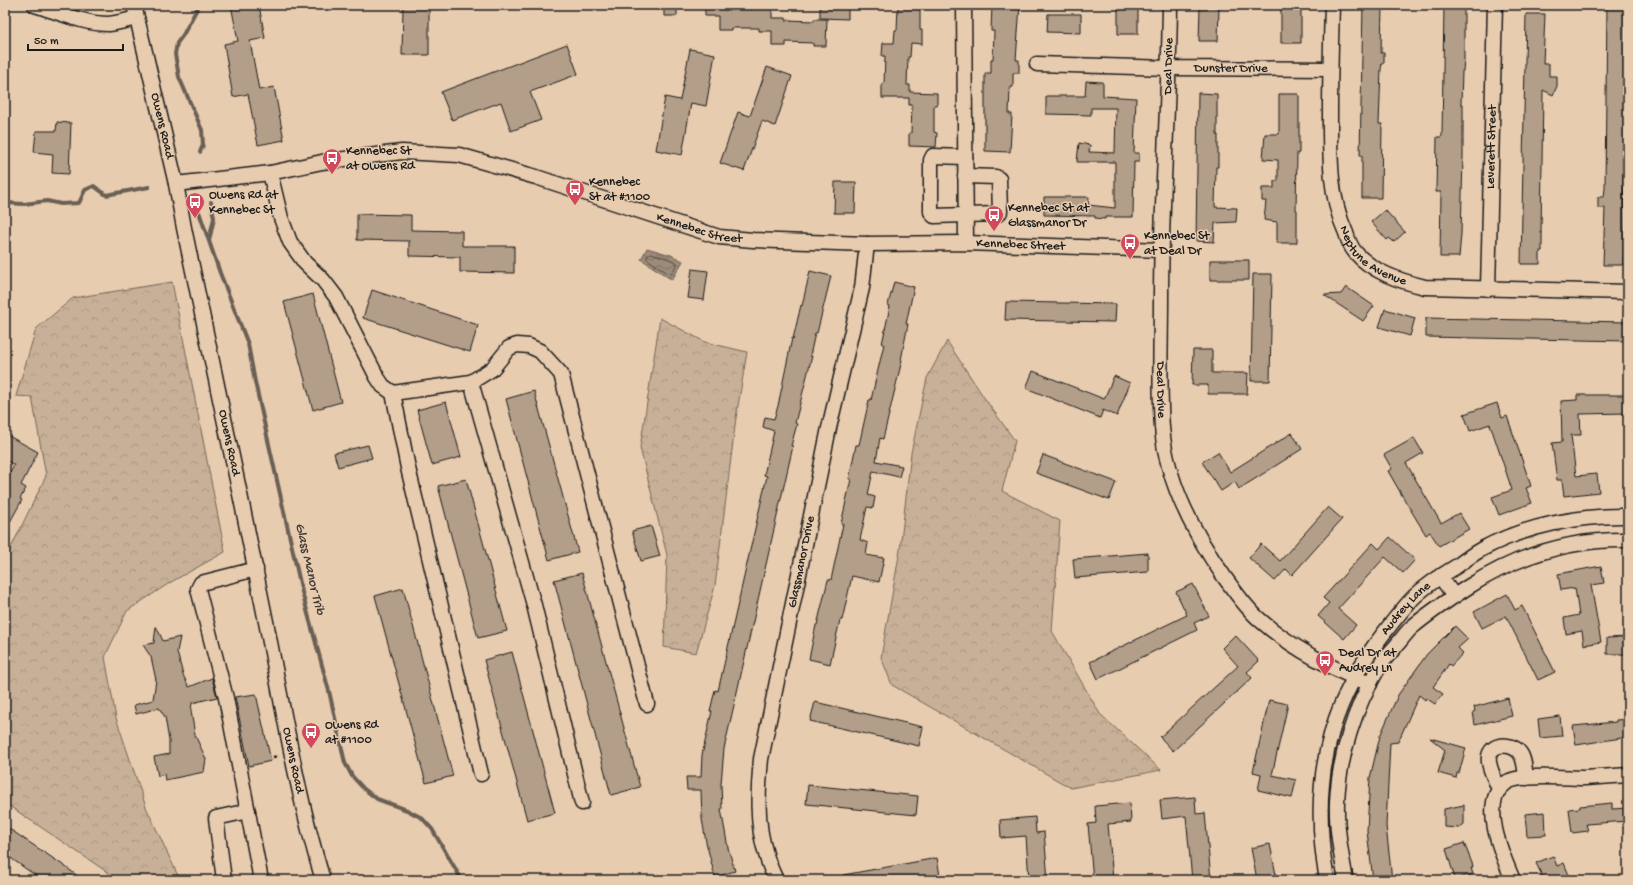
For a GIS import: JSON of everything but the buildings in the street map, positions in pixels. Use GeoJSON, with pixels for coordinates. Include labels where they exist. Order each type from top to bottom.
{"type":"FeatureCollection","features":[{"type":"Feature","properties":{"kind":"street"},"geometry":{"type":"LineString","coordinates":[[35,5],[82,19],[109,24],[135,12]]}},
{"type":"Feature","properties":{"kind":"street"},"geometry":{"type":"LineString","coordinates":[[964,5],[966,243]]}},
{"type":"Feature","properties":{"kind":"street","name":"Deal Drive"},"geometry":{"type":"LineString","coordinates":[[1170,5],[1169,68],[1161,250],[1162,428],[1168,463],[1179,498],[1195,532],[1212,560],[1239,597],[1259,619],[1307,654],[1370,684]]}},
{"type":"Feature","properties":{"kind":"street","name":"Neptune Avenue"},"geometry":{"type":"LineString","coordinates":[[1332,5],[1330,153],[1333,191],[1339,218],[1354,251],[1364,262],[1375,269],[1410,284],[1425,287],[1628,292]]}},
{"type":"Feature","properties":{"kind":"street","name":"Leverett Street"},"geometry":{"type":"LineString","coordinates":[[1488,289],[1495,5]]}},
{"type":"Feature","properties":{"kind":"street","name":"Owens Road"},"geometry":{"type":"LineString","coordinates":[[135,12],[176,184],[256,570],[297,777],[315,856],[323,880]]}},
{"type":"Feature","properties":{"kind":"street","name":"Dunster Drive"},"geometry":{"type":"LineString","coordinates":[[1036,64],[1169,68],[1330,69]]}},
{"type":"Feature","properties":{"kind":"street","name":"Kennebec Street"},"geometry":{"type":"LineString","coordinates":[[176,184],[270,173],[327,161],[402,152],[459,155],[536,177],[719,237],[753,240],[867,244],[966,243],[1161,250]]}},
{"type":"Feature","properties":{"kind":"street"},"geometry":{"type":"LineString","coordinates":[[965,157],[933,156],[931,160],[931,212],[934,216],[996,215],[1000,212],[999,179],[996,177],[965,176]]}},
{"type":"Feature","properties":{"kind":"street"},"geometry":{"type":"LineString","coordinates":[[270,173],[281,218],[290,242],[305,263],[323,280],[336,297],[377,377],[383,386],[393,393],[471,382],[492,369],[509,348],[517,345],[529,346],[540,351],[561,374],[647,704]]}},
{"type":"Feature","properties":{"kind":"street","name":"Glassmanor Drive"},"geometry":{"type":"LineString","coordinates":[[776,880],[766,854],[759,820],[759,783],[761,759],[829,428],[862,288],[867,244]]}},
{"type":"Feature","properties":{"kind":"street"},"geometry":{"type":"LineString","coordinates":[[471,382],[534,605],[582,803]]}},
{"type":"Feature","properties":{"kind":"street"},"geometry":{"type":"LineString","coordinates":[[393,393],[408,468],[481,774]]}},
{"type":"Feature","properties":{"kind":"street","name":"Audrey Lane"},"geometry":{"type":"LineString","coordinates":[[1327,880],[1320,824],[1323,782],[1332,731],[1354,677],[1371,650],[1404,608],[1416,595],[1440,576],[1482,549],[1527,531],[1592,517],[1628,516]]}},
{"type":"Feature","properties":{"kind":"street","name":"Audrey Lane"},"geometry":{"type":"LineString","coordinates":[[1346,880],[1338,834],[1337,803],[1340,772],[1358,708],[1380,666],[1410,629],[1454,596],[1483,577],[1530,556],[1553,548],[1584,542],[1628,540]]}},
{"type":"Feature","properties":{"kind":"street"},"geometry":{"type":"LineString","coordinates":[[256,570],[201,583],[198,589],[226,698],[262,880]]}},
{"type":"Feature","properties":{"kind":"street"},"geometry":{"type":"LineString","coordinates":[[1440,576],[1454,596]]}},
{"type":"Feature","properties":{"kind":"street"},"geometry":{"type":"LineString","coordinates":[[1499,789],[1488,761],[1490,753],[1496,747],[1505,745],[1514,747],[1521,754],[1524,762],[1526,778]]}},
{"type":"Feature","properties":{"kind":"street"},"geometry":{"type":"LineString","coordinates":[[1513,880],[1496,838],[1494,822],[1493,806],[1499,789],[1506,782],[1518,778],[1585,778],[1628,775]]}},
{"type":"Feature","properties":{"kind":"street"},"geometry":{"type":"LineString","coordinates":[[224,880],[216,818],[248,811]]}},
{"type":"Feature","properties":{"kind":"path"},"geometry":{"type":"LineString","coordinates":[[274,758],[280,756]]}},
{"type":"Feature","properties":{"kind":"green space"},"geometry":{"type":"Polygon","coordinates":[[[172,282],[225,552],[171,582],[127,611],[105,657],[116,718],[146,807],[180,880],[119,880],[5,803],[5,560],[46,476],[32,397],[16,396],[36,329],[73,298],[172,282]]]}},
{"type":"Feature","properties":{"kind":"green space"},"geometry":{"type":"Polygon","coordinates":[[[660,318],[705,342],[747,352],[736,418],[715,586],[696,653],[664,647],[667,555],[640,448],[660,318]]]}},
{"type":"Feature","properties":{"kind":"green space"},"geometry":{"type":"Polygon","coordinates":[[[947,341],[1015,441],[1002,491],[1060,521],[1052,631],[1100,714],[1161,770],[1071,788],[892,685],[881,657],[900,550],[911,453],[927,378],[947,341]]]}},
{"type":"Feature","properties":{"kind":"water"},"geometry":{"type":"Polygon","coordinates":[[[647,248],[671,255],[683,261],[672,280],[641,259],[647,248]]]}},
{"type":"Feature","properties":{"kind":"waterway"},"geometry":{"type":"LineString","coordinates":[[199,5],[177,43],[175,54],[179,77],[202,130],[203,145],[200,152]]}},
{"type":"Feature","properties":{"kind":"waterway"},"geometry":{"type":"LineString","coordinates":[[5,203],[24,204],[47,201],[61,204],[79,203],[85,190],[94,186],[106,195],[149,187]]}},
{"type":"Feature","properties":{"kind":"waterway"},"geometry":{"type":"LineString","coordinates":[[209,241],[214,218],[211,202]]}},
{"type":"Feature","properties":{"kind":"waterway","name":"Glass Manor Trib"},"geometry":{"type":"LineString","coordinates":[[199,212],[220,273],[248,344],[255,382],[302,592],[329,691],[345,763],[352,776],[364,789],[377,799],[407,810],[422,818],[432,829],[462,880]]}},
{"type":"Feature","properties":{"kind":"place","name":"Kennebec St at Owens Rd"},"geometry":{"type":"Point","coordinates":[332,175]}},
{"type":"Feature","properties":{"kind":"place","name":"Kennebec St at #1100"},"geometry":{"type":"Point","coordinates":[575,206]}},
{"type":"Feature","properties":{"kind":"place","name":"Owens Rd at Kennebec St"},"geometry":{"type":"Point","coordinates":[195,219]}},
{"type":"Feature","properties":{"kind":"place","name":"Kennebec St at Glassmanor Dr"},"geometry":{"type":"Point","coordinates":[994,232]}},
{"type":"Feature","properties":{"kind":"place","name":"Kennebec St at Deal Dr"},"geometry":{"type":"Point","coordinates":[1130,260]}},
{"type":"Feature","properties":{"kind":"place","name":"Deal Dr at Audrey Ln"},"geometry":{"type":"Point","coordinates":[1325,677]}},
{"type":"Feature","properties":{"kind":"place","name":"Owens Rd at #1100"},"geometry":{"type":"Point","coordinates":[311,749]}}]}
